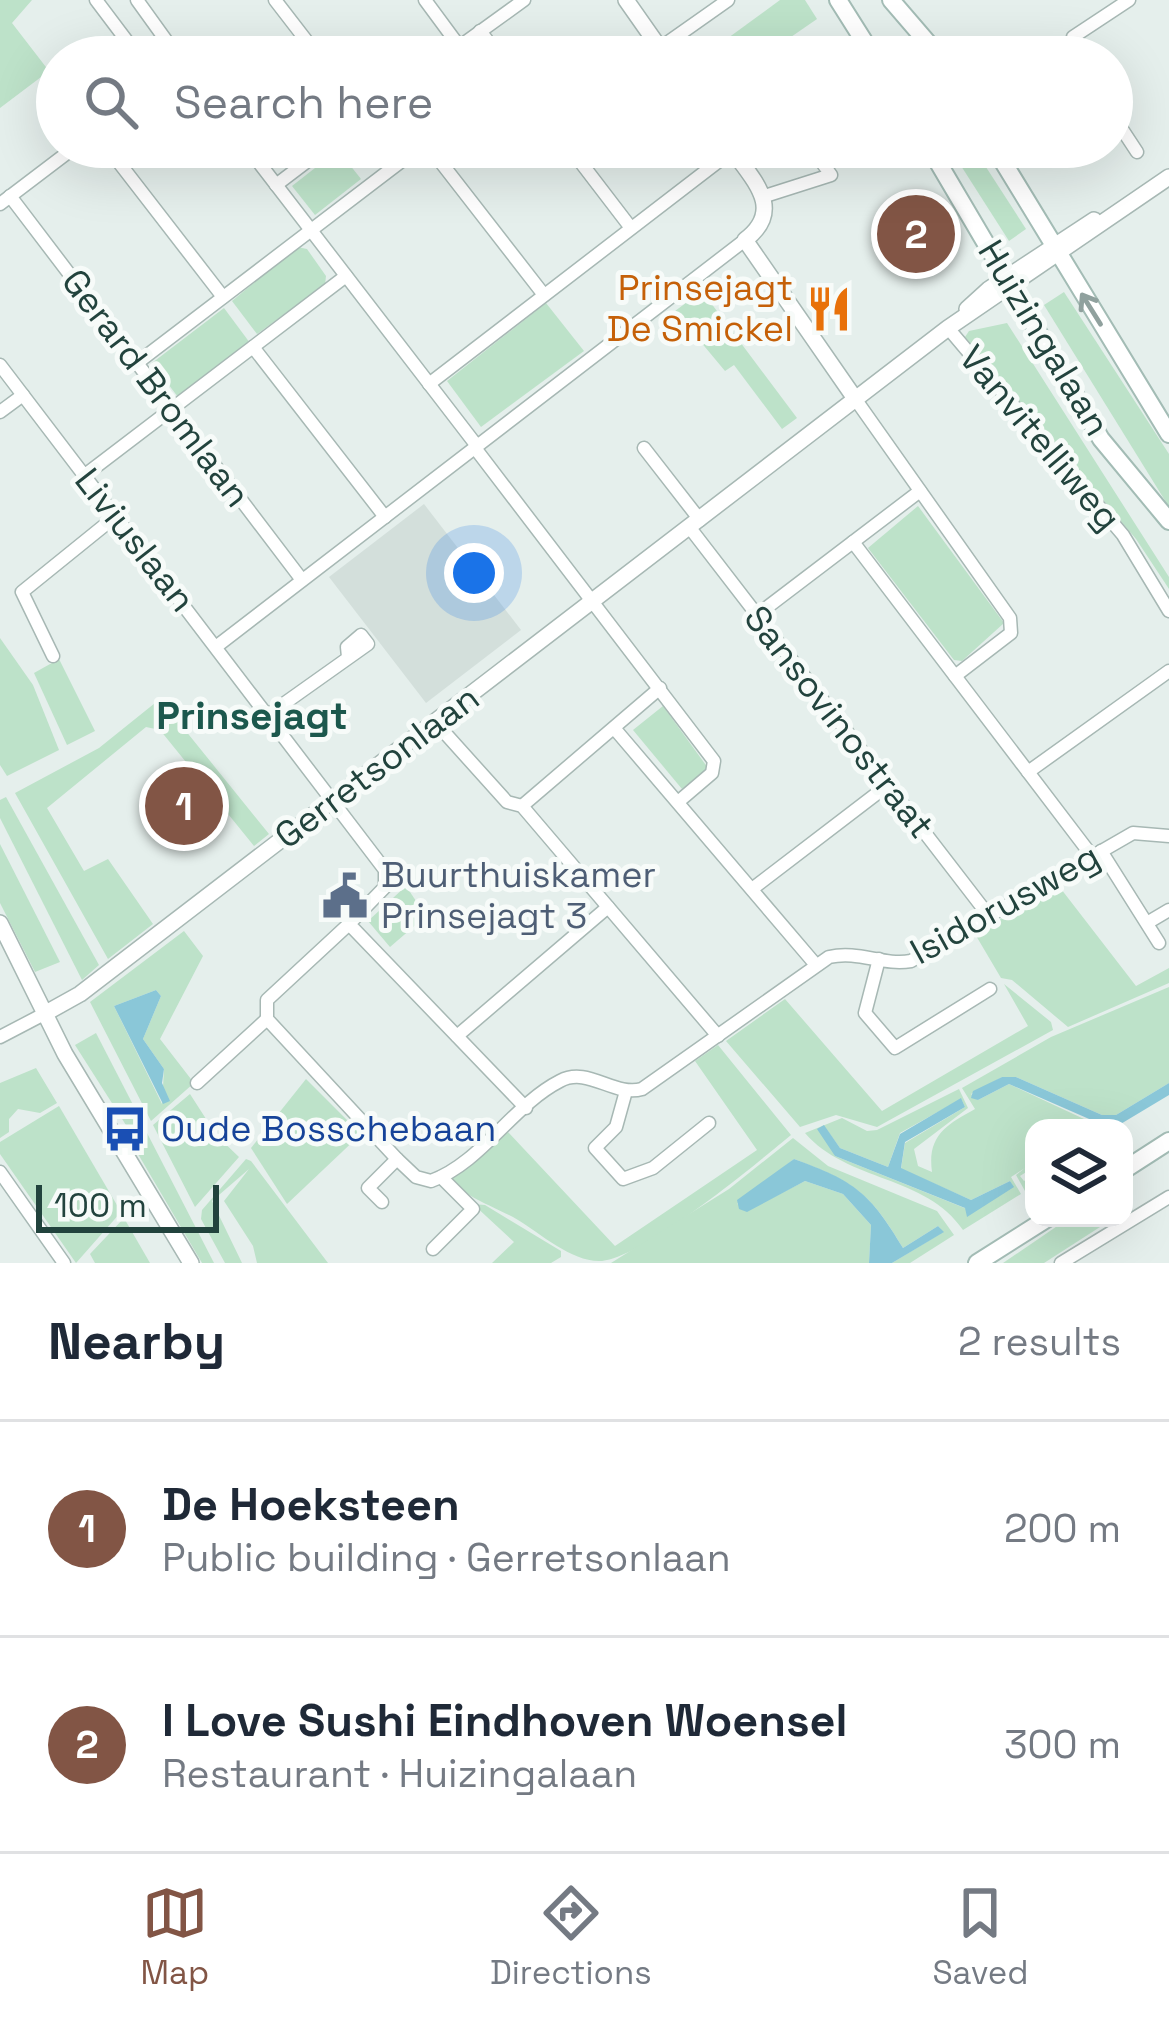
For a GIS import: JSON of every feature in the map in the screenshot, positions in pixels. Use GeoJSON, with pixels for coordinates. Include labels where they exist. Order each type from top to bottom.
{"type":"FeatureCollection","features":[{"type":"Feature","properties":{"kind":"main road"},"geometry":{"type":"LineString","coordinates":[[838,0],[861,36]]}},
{"type":"Feature","properties":{"kind":"main road"},"geometry":{"type":"LineString","coordinates":[[891,0],[922,36]]}},
{"type":"Feature","properties":{"kind":"main road","name":"Huizingalaan"},"geometry":{"type":"LineString","coordinates":[[941,168],[1101,439],[1169,521]]}},
{"type":"Feature","properties":{"kind":"main road","name":"Huizingalaan"},"geometry":{"type":"LineString","coordinates":[[1007,168],[1169,434]]}},
{"type":"Feature","properties":{"kind":"main road"},"geometry":{"type":"LineString","coordinates":[[1133,1164],[1169,1141]]}},
{"type":"Feature","properties":{"kind":"main road"},"geometry":{"type":"LineString","coordinates":[[977,1263],[1034,1227]]}},
{"type":"Feature","properties":{"kind":"street"},"geometry":{"type":"LineString","coordinates":[[97,0],[124,36]]}},
{"type":"Feature","properties":{"kind":"street"},"geometry":{"type":"LineString","coordinates":[[274,0],[302,36]]}},
{"type":"Feature","properties":{"kind":"street"},"geometry":{"type":"LineString","coordinates":[[424,0],[451,36]]}},
{"type":"Feature","properties":{"kind":"street"},"geometry":{"type":"LineString","coordinates":[[473,36],[524,0]]}},
{"type":"Feature","properties":{"kind":"street"},"geometry":{"type":"LineString","coordinates":[[626,0],[651,36]]}},
{"type":"Feature","properties":{"kind":"street"},"geometry":{"type":"LineString","coordinates":[[684,36],[728,0]]}},
{"type":"Feature","properties":{"kind":"street"},"geometry":{"type":"LineString","coordinates":[[1075,36],[1129,0]]}},
{"type":"Feature","properties":{"kind":"street"},"geometry":{"type":"LineString","coordinates":[[138,3],[162,36]]}},
{"type":"Feature","properties":{"kind":"street"},"geometry":{"type":"LineString","coordinates":[[480,31],[484,36]]}},
{"type":"Feature","properties":{"kind":"street"},"geometry":{"type":"LineString","coordinates":[[1133,146],[1137,152]]}},
{"type":"Feature","properties":{"kind":"street"},"geometry":{"type":"LineString","coordinates":[[5,200],[47,168]]}},
{"type":"Feature","properties":{"kind":"street"},"geometry":{"type":"LineString","coordinates":[[123,168],[223,297]]}},
{"type":"Feature","properties":{"kind":"street"},"geometry":{"type":"LineString","coordinates":[[263,168],[714,760],[712,773],[678,802]]}},
{"type":"Feature","properties":{"kind":"street"},"geometry":{"type":"LineString","coordinates":[[276,185],[298,168]]}},
{"type":"Feature","properties":{"kind":"street"},"geometry":{"type":"LineString","coordinates":[[137,363],[392,168]]}},
{"type":"Feature","properties":{"kind":"street"},"geometry":{"type":"LineString","coordinates":[[445,168],[544,295]]}},
{"type":"Feature","properties":{"kind":"street"},"geometry":{"type":"LineString","coordinates":[[585,168],[631,228]]}},
{"type":"Feature","properties":{"kind":"street"},"geometry":{"type":"LineString","coordinates":[[429,384],[707,168]]}},
{"type":"Feature","properties":{"kind":"street"},"geometry":{"type":"LineString","coordinates":[[217,646],[760,229],[768,212],[765,196],[745,168]]}},
{"type":"Feature","properties":{"kind":"street"},"geometry":{"type":"LineString","coordinates":[[765,196],[831,175],[826,168]]}},
{"type":"Feature","properties":{"kind":"street","name":"Gerretsonlaan"},"geometry":{"type":"LineString","coordinates":[[48,1012],[436,723],[1009,282],[1091,221],[1112,216],[1169,177]]}},
{"type":"Feature","properties":{"kind":"street","name":"Gerard Bromlaan"},"geometry":{"type":"LineString","coordinates":[[5,200],[137,363],[302,580]]}},
{"type":"Feature","properties":{"kind":"street"},"geometry":{"type":"LineString","coordinates":[[745,240],[1012,625],[1011,633],[955,676]]}},
{"type":"Feature","properties":{"kind":"street"},"geometry":{"type":"LineString","coordinates":[[85,475],[346,276]]}},
{"type":"Feature","properties":{"kind":"street","name":"Vanvitelliweg"},"geometry":{"type":"LineString","coordinates":[[948,328],[1123,536],[1169,611]]}},
{"type":"Feature","properties":{"kind":"street"},"geometry":{"type":"LineString","coordinates":[[253,347],[385,517]]}},
{"type":"Feature","properties":{"kind":"street","name":"Liviuslaan"},"geometry":{"type":"LineString","coordinates":[[0,365],[388,878],[349,924]]}},
{"type":"Feature","properties":{"kind":"street"},"geometry":{"type":"LineString","coordinates":[[0,412],[23,395]]}},
{"type":"Feature","properties":{"kind":"street"},"geometry":{"type":"LineString","coordinates":[[644,448],[695,524]]}},
{"type":"Feature","properties":{"kind":"street"},"geometry":{"type":"LineString","coordinates":[[757,616],[920,491]]}},
{"type":"Feature","properties":{"kind":"street"},"geometry":{"type":"LineString","coordinates":[[53,656],[22,592],[116,516]]}},
{"type":"Feature","properties":{"kind":"street","name":"Sansovinostraat"},"geometry":{"type":"LineString","coordinates":[[695,524],[757,616],[989,916]]}},
{"type":"Feature","properties":{"kind":"street"},"geometry":{"type":"LineString","coordinates":[[853,542],[1096,854],[1159,944]]}},
{"type":"Feature","properties":{"kind":"street"},"geometry":{"type":"LineString","coordinates":[[268,715],[347,657]]}},
{"type":"Feature","properties":{"kind":"street"},"geometry":{"type":"LineString","coordinates":[[1028,772],[1169,671]]}},
{"type":"Feature","properties":{"kind":"street"},"geometry":{"type":"LineString","coordinates":[[522,806],[661,688]]}},
{"type":"Feature","properties":{"kind":"street"},"geometry":{"type":"LineString","coordinates":[[436,723],[507,802],[522,806],[718,1036]]}},
{"type":"Feature","properties":{"kind":"street"},"geometry":{"type":"LineString","coordinates":[[267,1018],[416,1177],[441,1177],[560,1080],[574,1077],[626,1091],[642,1089],[815,964],[614,728]]}},
{"type":"Feature","properties":{"kind":"street"},"geometry":{"type":"LineString","coordinates":[[752,889],[888,785]]}},
{"type":"Feature","properties":{"kind":"street","name":"Isidorusweg"},"geometry":{"type":"LineString","coordinates":[[815,964],[846,953],[911,961],[1133,832],[1169,836]]}},
{"type":"Feature","properties":{"kind":"street"},"geometry":{"type":"LineString","coordinates":[[457,1036],[608,907]]}},
{"type":"Feature","properties":{"kind":"street"},"geometry":{"type":"LineString","coordinates":[[1147,922],[1169,910]]}},
{"type":"Feature","properties":{"kind":"street"},"geometry":{"type":"LineString","coordinates":[[0,923],[77,1068],[191,1263]]}},
{"type":"Feature","properties":{"kind":"street"},"geometry":{"type":"LineString","coordinates":[[197,1082],[267,1018],[268,1000],[349,924],[526,1108]]}},
{"type":"Feature","properties":{"kind":"street"},"geometry":{"type":"LineString","coordinates":[[879,959],[865,1013],[895,1048],[990,989]]}},
{"type":"Feature","properties":{"kind":"street"},"geometry":{"type":"LineString","coordinates":[[0,1036],[48,1012]]}},
{"type":"Feature","properties":{"kind":"street"},"geometry":{"type":"LineString","coordinates":[[626,1091],[616,1126],[596,1148],[623,1179],[653,1168],[709,1124]]}},
{"type":"Feature","properties":{"kind":"street"},"geometry":{"type":"LineString","coordinates":[[382,1202],[368,1188],[397,1159]]}},
{"type":"Feature","properties":{"kind":"street"},"geometry":{"type":"LineString","coordinates":[[0,1172],[64,1263]]}},
{"type":"Feature","properties":{"kind":"street"},"geometry":{"type":"LineString","coordinates":[[433,1249],[473,1209],[441,1177]]}},
{"type":"Feature","properties":{"kind":"street"},"geometry":{"type":"LineString","coordinates":[[1061,1263],[1169,1197]]}},
{"type":"Feature","properties":{"kind":"shaded area"},"geometry":{"type":"Polygon","coordinates":[[[424,504],[521,630],[426,703],[329,577],[424,504]]]}},
{"type":"Feature","properties":{"kind":"green space"},"geometry":{"type":"Polygon","coordinates":[[[0,0],[32,0],[12,23],[36,54],[36,81],[0,108],[0,0]]]}},
{"type":"Feature","properties":{"kind":"green space"},"geometry":{"type":"Polygon","coordinates":[[[780,0],[805,0],[817,19],[792,36],[731,36],[780,0]]]}},
{"type":"Feature","properties":{"kind":"green space"},"geometry":{"type":"Polygon","coordinates":[[[315,168],[352,168],[361,179],[315,215],[292,186],[315,168]]]}},
{"type":"Feature","properties":{"kind":"green space"},"geometry":{"type":"Polygon","coordinates":[[[962,168],[987,168],[1026,229],[1009,241],[962,168]]]}},
{"type":"Feature","properties":{"kind":"green space"},"geometry":{"type":"Polygon","coordinates":[[[297,247],[307,249],[326,276],[325,285],[257,334],[232,301],[297,247]]]}},
{"type":"Feature","properties":{"kind":"green space"},"geometry":{"type":"Polygon","coordinates":[[[702,291],[797,418],[782,429],[734,365],[725,371],[675,311],[702,291]]]}},
{"type":"Feature","properties":{"kind":"green space"},"geometry":{"type":"Polygon","coordinates":[[[1064,292],[1169,454],[1169,507],[1044,305],[1064,292]]]}},
{"type":"Feature","properties":{"kind":"green space"},"geometry":{"type":"Polygon","coordinates":[[[546,303],[584,351],[481,427],[447,381],[546,303]]]}},
{"type":"Feature","properties":{"kind":"green space"},"geometry":{"type":"Polygon","coordinates":[[[224,308],[250,343],[178,397],[152,363],[224,308]]]}},
{"type":"Feature","properties":{"kind":"green space"},"geometry":{"type":"Polygon","coordinates":[[[1007,323],[1169,577],[1169,589],[1136,539],[965,337],[969,331],[1007,323]]]}},
{"type":"Feature","properties":{"kind":"green space"},"geometry":{"type":"Polygon","coordinates":[[[918,506],[1004,623],[962,661],[954,660],[868,548],[918,506]]]}},
{"type":"Feature","properties":{"kind":"green space"},"geometry":{"type":"Polygon","coordinates":[[[0,638],[33,685],[59,750],[7,776],[0,765],[0,638]]]}},
{"type":"Feature","properties":{"kind":"green space"},"geometry":{"type":"Polygon","coordinates":[[[59,659],[95,731],[67,745],[34,673],[59,659]]]}},
{"type":"Feature","properties":{"kind":"green space"},"geometry":{"type":"Polygon","coordinates":[[[160,699],[269,834],[254,846],[160,730],[146,727],[47,808],[84,871],[108,859],[153,924],[108,959],[15,793],[99,748],[160,699]]]}},
{"type":"Feature","properties":{"kind":"green space"},"geometry":{"type":"Polygon","coordinates":[[[663,706],[708,768],[682,789],[633,730],[663,706]]]}},
{"type":"Feature","properties":{"kind":"green space"},"geometry":{"type":"Polygon","coordinates":[[[6,797],[99,965],[82,980],[0,818],[0,800],[6,797]]]}},
{"type":"Feature","properties":{"kind":"green space"},"geometry":{"type":"Polygon","coordinates":[[[0,844],[60,962],[35,972],[0,903],[0,844]]]}},
{"type":"Feature","properties":{"kind":"green space"},"geometry":{"type":"Polygon","coordinates":[[[1058,885],[1136,986],[1169,968],[1169,983],[1068,1027],[1012,980],[1001,978],[975,934],[1058,885]]]}},
{"type":"Feature","properties":{"kind":"green space"},"geometry":{"type":"Polygon","coordinates":[[[406,886],[426,916],[390,947],[368,921],[406,886]]]}},
{"type":"Feature","properties":{"kind":"green space"},"geometry":{"type":"Polygon","coordinates":[[[184,931],[203,956],[160,1039],[194,1083],[151,1121],[90,1002],[184,931]],[[156,990],[114,1006],[162,1104],[164,1069],[143,1039],[161,996],[156,990]]]}},
{"type":"Feature","properties":{"kind":"green space"},"geometry":{"type":"Polygon","coordinates":[[[1004,984],[1051,1022],[1053,1030],[877,1127],[836,1115],[800,1127],[726,1041],[785,999],[882,1111],[1028,1026],[1004,984]]]}},
{"type":"Feature","properties":{"kind":"green space"},"geometry":{"type":"Polygon","coordinates":[[[1169,987],[1169,1083],[1116,1115],[1102,1115],[1016,1077],[1002,1077],[971,1094],[978,1100],[1009,1084],[1084,1119],[1025,1119],[1025,1168],[1011,1177],[1021,1194],[963,1230],[929,1199],[842,1161],[822,1149],[805,1133],[842,1118],[867,1131],[877,1130],[959,1089],[968,1108],[914,1149],[918,1166],[932,1172],[936,1140],[975,1109],[962,1088],[1051,1037],[1169,987]],[[961,1099],[900,1133],[888,1167],[840,1148],[824,1126],[835,1156],[967,1209],[1013,1187],[1010,1181],[971,1200],[901,1169],[905,1143],[965,1107],[961,1099]]]}},
{"type":"Feature","properties":{"kind":"green space"},"geometry":{"type":"Polygon","coordinates":[[[96,1033],[144,1126],[131,1133],[75,1045],[96,1033]]]}},
{"type":"Feature","properties":{"kind":"green space"},"geometry":{"type":"Polygon","coordinates":[[[718,1045],[791,1135],[669,1229],[618,1257],[599,1261],[578,1257],[473,1197],[449,1178],[508,1132],[615,1246],[757,1150],[695,1061],[718,1045]]]}},
{"type":"Feature","properties":{"kind":"green space"},"geometry":{"type":"Polygon","coordinates":[[[36,1068],[57,1103],[40,1113],[18,1109],[9,1119],[9,1132],[0,1138],[0,1083],[36,1068]]]}},
{"type":"Feature","properties":{"kind":"green space"},"geometry":{"type":"Polygon","coordinates":[[[306,1079],[361,1134],[287,1204],[251,1148],[306,1079]]]}},
{"type":"Feature","properties":{"kind":"green space"},"geometry":{"type":"Polygon","coordinates":[[[190,1094],[217,1136],[239,1157],[195,1207],[153,1125],[190,1094]]]}},
{"type":"Feature","properties":{"kind":"green space"},"geometry":{"type":"Polygon","coordinates":[[[59,1106],[121,1212],[76,1263],[0,1154],[0,1142],[59,1106]]]}},
{"type":"Feature","properties":{"kind":"green space"},"geometry":{"type":"Polygon","coordinates":[[[146,1131],[214,1263],[202,1263],[138,1154],[135,1136],[146,1131]]]}},
{"type":"Feature","properties":{"kind":"green space"},"geometry":{"type":"Polygon","coordinates":[[[793,1138],[828,1166],[937,1211],[954,1235],[910,1263],[892,1263],[943,1232],[938,1226],[903,1248],[859,1191],[794,1159],[737,1204],[752,1208],[805,1181],[843,1194],[871,1225],[869,1263],[611,1263],[729,1189],[793,1138]]]}},
{"type":"Feature","properties":{"kind":"green space"},"geometry":{"type":"Polygon","coordinates":[[[246,1159],[328,1263],[257,1263],[253,1246],[224,1201],[249,1169],[212,1201],[242,1263],[225,1263],[201,1219],[202,1210],[246,1159]]]}},
{"type":"Feature","properties":{"kind":"green space"},"geometry":{"type":"Polygon","coordinates":[[[473,1204],[485,1205],[561,1251],[561,1257],[551,1263],[492,1263],[514,1242],[473,1204]]]}},
{"type":"Feature","properties":{"kind":"green space"},"geometry":{"type":"Polygon","coordinates":[[[124,1218],[150,1263],[95,1263],[90,1254],[124,1218]]]}},
{"type":"Feature","properties":{"kind":"green space"},"geometry":{"type":"Polygon","coordinates":[[[1056,1227],[1100,1227],[1044,1263],[1003,1263],[1056,1227]]]}},
{"type":"Feature","properties":{"kind":"water"},"geometry":{"type":"Polygon","coordinates":[[[156,990],[161,996],[143,1039],[164,1069],[162,1083],[170,1101],[163,1104],[114,1006],[156,990]]]}},
{"type":"Feature","properties":{"kind":"water"},"geometry":{"type":"Polygon","coordinates":[[[1002,1077],[1016,1077],[1102,1115],[1116,1115],[1169,1083],[1169,1095],[1129,1119],[1089,1119],[1009,1084],[978,1100],[971,1098],[973,1091],[1002,1077]]]}},
{"type":"Feature","properties":{"kind":"water"},"geometry":{"type":"Polygon","coordinates":[[[961,1098],[965,1107],[905,1142],[901,1168],[971,1200],[1010,1181],[1014,1187],[967,1217],[965,1208],[835,1156],[817,1129],[824,1125],[840,1148],[888,1167],[900,1134],[961,1098]]]}},
{"type":"Feature","properties":{"kind":"water"},"geometry":{"type":"Polygon","coordinates":[[[794,1159],[859,1191],[903,1248],[938,1226],[944,1232],[892,1263],[869,1263],[871,1225],[843,1194],[805,1181],[747,1212],[739,1209],[737,1200],[794,1159]]]}},
{"type":"Feature","properties":{"kind":"place","name":"I Love Sushi Eindhoven Woensel"},"geometry":{"type":"Point","coordinates":[916,234]}},
{"type":"Feature","properties":{"kind":"place","name":"Prinsejagt De Smickel"},"geometry":{"type":"Point","coordinates":[829,309]}},
{"type":"Feature","properties":{"kind":"place","name":"De Hoeksteen"},"geometry":{"type":"Point","coordinates":[184,806]}},
{"type":"Feature","properties":{"kind":"place","name":"Buurthuiskamer Prinsejagt 3"},"geometry":{"type":"Point","coordinates":[345,896]}},
{"type":"Feature","properties":{"kind":"place","name":"Oude Bosschebaan"},"geometry":{"type":"Point","coordinates":[125,1129]}},
{"type":"Feature","properties":{"kind":"district","name":"Prinsejagt"},"geometry":{"type":"Point","coordinates":[252,715]}}]}
